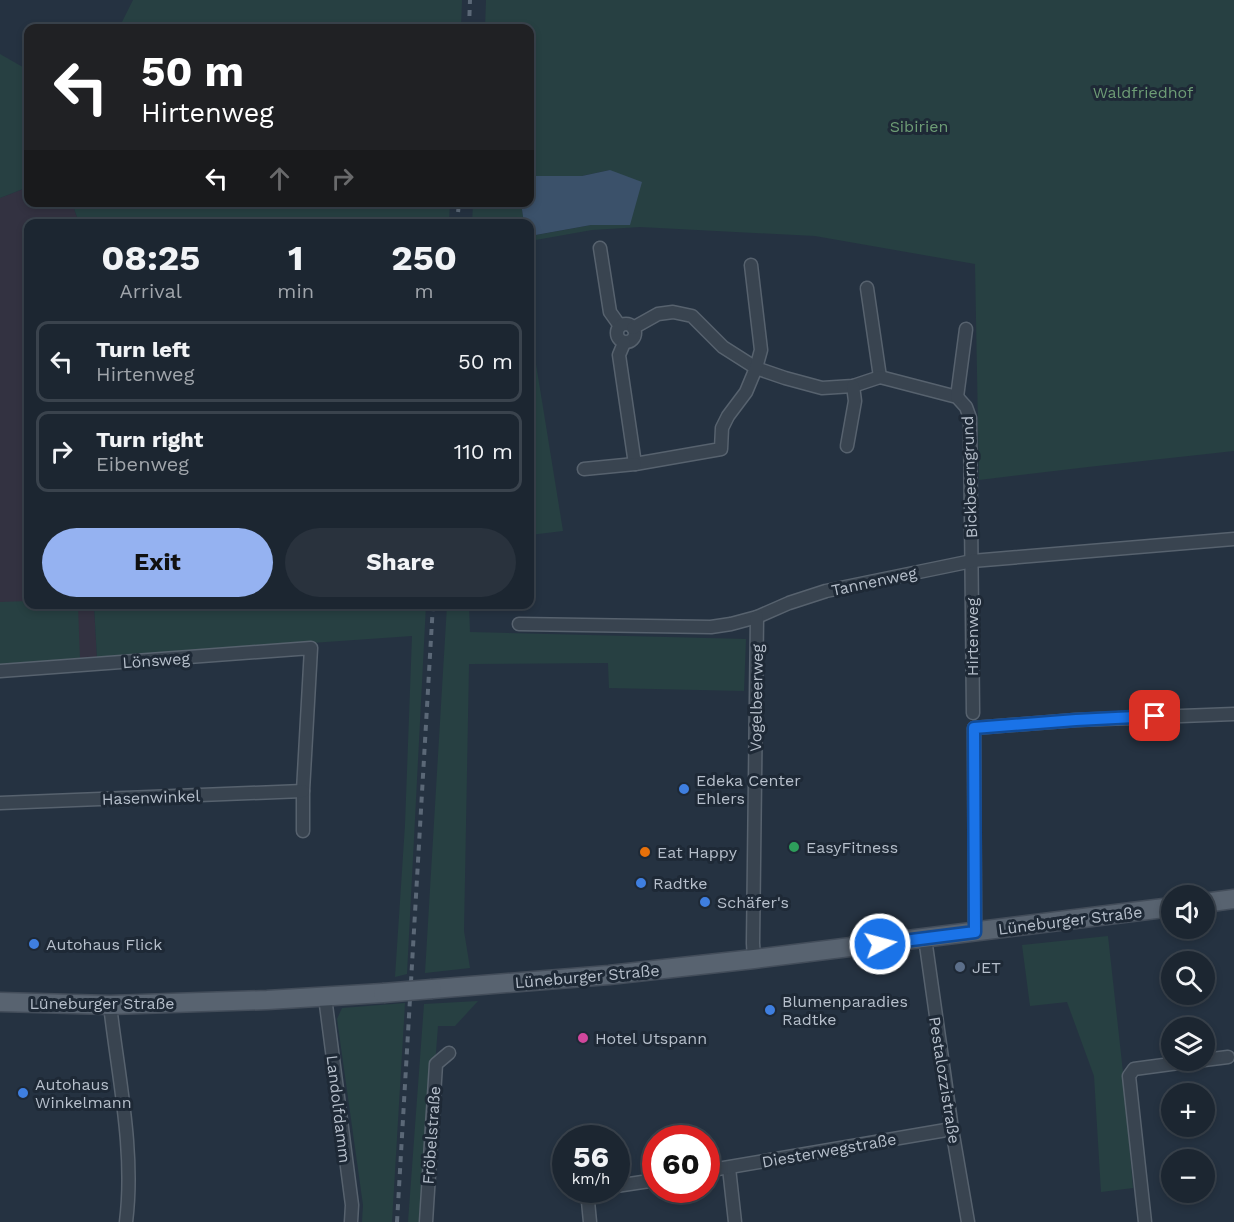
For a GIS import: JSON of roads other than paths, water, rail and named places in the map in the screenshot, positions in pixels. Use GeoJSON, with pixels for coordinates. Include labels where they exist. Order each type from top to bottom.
{"type":"FeatureCollection","features":[{"type":"Feature","properties":{"kind":"main road"},"geometry":{"type":"LineString","coordinates":[[1215,902],[1234,899]]}},
{"type":"Feature","properties":{"kind":"main road","name":"Lüneburger Straße"},"geometry":{"type":"LineString","coordinates":[[0,1002],[110,1005],[256,1001],[609,975],[1161,908]]}},
{"type":"Feature","properties":{"kind":"street"},"geometry":{"type":"LineString","coordinates":[[600,248],[610,312],[620,326]]}},
{"type":"Feature","properties":{"kind":"street"},"geometry":{"type":"LineString","coordinates":[[584,469],[635,464],[721,449],[722,428],[746,392],[761,350],[751,265]]}},
{"type":"Feature","properties":{"kind":"street"},"geometry":{"type":"LineString","coordinates":[[633,328],[658,314],[673,312],[692,316],[723,347],[756,368],[822,388],[853,386],[880,377],[867,288]]}},
{"type":"Feature","properties":{"kind":"street"},"geometry":{"type":"LineString","coordinates":[[627,324],[633,328],[635,335],[631,342],[624,343],[617,338],[616,333],[620,326],[627,324]]}},
{"type":"Feature","properties":{"kind":"street","name":"Bickbeerngrund"},"geometry":{"type":"LineString","coordinates":[[957,397],[966,329]]}},
{"type":"Feature","properties":{"kind":"street"},"geometry":{"type":"LineString","coordinates":[[624,343],[619,356],[635,464]]}},
{"type":"Feature","properties":{"kind":"street","name":"Bickbeerngrund"},"geometry":{"type":"LineString","coordinates":[[880,377],[957,397],[966,407],[970,418],[972,561]]}},
{"type":"Feature","properties":{"kind":"street"},"geometry":{"type":"LineString","coordinates":[[848,446],[855,401],[853,386]]}},
{"type":"Feature","properties":{"kind":"street","name":"Tannenweg"},"geometry":{"type":"LineString","coordinates":[[519,624],[711,627],[757,617],[789,603],[826,591],[972,561],[1234,539]]}},
{"type":"Feature","properties":{"kind":"street","name":"Hirtenweg"},"geometry":{"type":"LineString","coordinates":[[972,561],[973,713]]}},
{"type":"Feature","properties":{"kind":"street","name":"Vogelbeerweg"},"geometry":{"type":"LineString","coordinates":[[754,959],[757,617]]}},
{"type":"Feature","properties":{"kind":"street","name":"Lönsweg"},"geometry":{"type":"LineString","coordinates":[[0,671],[311,648],[303,791]]}},
{"type":"Feature","properties":{"kind":"street"},"geometry":{"type":"LineString","coordinates":[[975,932],[974,728],[1076,720],[1234,714]]}},
{"type":"Feature","properties":{"kind":"street"},"geometry":{"type":"LineString","coordinates":[[303,791],[303,831]]}},
{"type":"Feature","properties":{"kind":"street","name":"Hasenwinkel"},"geometry":{"type":"LineString","coordinates":[[0,803],[303,791]]}},
{"type":"Feature","properties":{"kind":"street","name":"Pestalozzistraße"},"geometry":{"type":"LineString","coordinates":[[925,938],[952,1129],[968,1222]]}},
{"type":"Feature","properties":{"kind":"street","name":"Landolfdamm"},"geometry":{"type":"LineString","coordinates":[[325,997],[352,1205],[351,1222]]}},
{"type":"Feature","properties":{"kind":"street"},"geometry":{"type":"LineString","coordinates":[[110,1005],[128,1146],[126,1222]]}},
{"type":"Feature","properties":{"kind":"street","name":"Fröbelstraße"},"geometry":{"type":"LineString","coordinates":[[426,1222],[436,1064],[448,1053]]}},
{"type":"Feature","properties":{"kind":"street"},"geometry":{"type":"LineString","coordinates":[[1215,1059],[1228,1057]]}},
{"type":"Feature","properties":{"kind":"street"},"geometry":{"type":"LineString","coordinates":[[1145,1222],[1130,1076],[1134,1069],[1161,1065]]}},
{"type":"Feature","properties":{"kind":"street","name":"Diesterwegstraße"},"geometry":{"type":"LineString","coordinates":[[720,1169],[952,1129]]}},
{"type":"Feature","properties":{"kind":"street"},"geometry":{"type":"LineString","coordinates":[[729,1168],[735,1222]]}},
{"type":"Feature","properties":{"kind":"street"},"geometry":{"type":"LineString","coordinates":[[590,1222],[591,1203]]}},
{"type":"Feature","properties":{"kind":"water"},"geometry":{"type":"Polygon","coordinates":[[[610,170],[642,182],[630,225],[591,225],[534,235],[534,219],[523,219],[522,207],[534,207],[534,176],[582,176],[610,170]]]}},
{"type":"Feature","properties":{"kind":"railway"},"geometry":{"type":"LineString","coordinates":[[469,24],[470,0]]}},
{"type":"Feature","properties":{"kind":"railway"},"geometry":{"type":"LineString","coordinates":[[457,219],[459,207]]}},
{"type":"Feature","properties":{"kind":"railway"},"geometry":{"type":"LineString","coordinates":[[397,1222],[433,609]]}},
{"type":"Feature","properties":{"kind":"place","name":"Edeka Center Ehlers"},"geometry":{"type":"Point","coordinates":[684,789]}},
{"type":"Feature","properties":{"kind":"place","name":"EasyFitness"},"geometry":{"type":"Point","coordinates":[794,847]}},
{"type":"Feature","properties":{"kind":"place","name":"Eat Happy"},"geometry":{"type":"Point","coordinates":[645,852]}},
{"type":"Feature","properties":{"kind":"place","name":"Radtke"},"geometry":{"type":"Point","coordinates":[641,883]}},
{"type":"Feature","properties":{"kind":"place","name":"Schäfer's"},"geometry":{"type":"Point","coordinates":[705,902]}},
{"type":"Feature","properties":{"kind":"place","name":"Autohaus Flick"},"geometry":{"type":"Point","coordinates":[34,944]}},
{"type":"Feature","properties":{"kind":"place","name":"JET"},"geometry":{"type":"Point","coordinates":[960,967]}},
{"type":"Feature","properties":{"kind":"place","name":"Blumenparadies Radtke"},"geometry":{"type":"Point","coordinates":[770,1010]}},
{"type":"Feature","properties":{"kind":"place","name":"Hotel Utspann"},"geometry":{"type":"Point","coordinates":[583,1038]}},
{"type":"Feature","properties":{"kind":"place","name":"Autohaus Winkelmann"},"geometry":{"type":"Point","coordinates":[23,1093]}},
{"type":"Feature","properties":{"kind":"park label","name":"Waldfriedhof"},"geometry":{"type":"Point","coordinates":[1143,92]}},
{"type":"Feature","properties":{"kind":"park label","name":"Sibirien"},"geometry":{"type":"Point","coordinates":[919,126]}}]}
